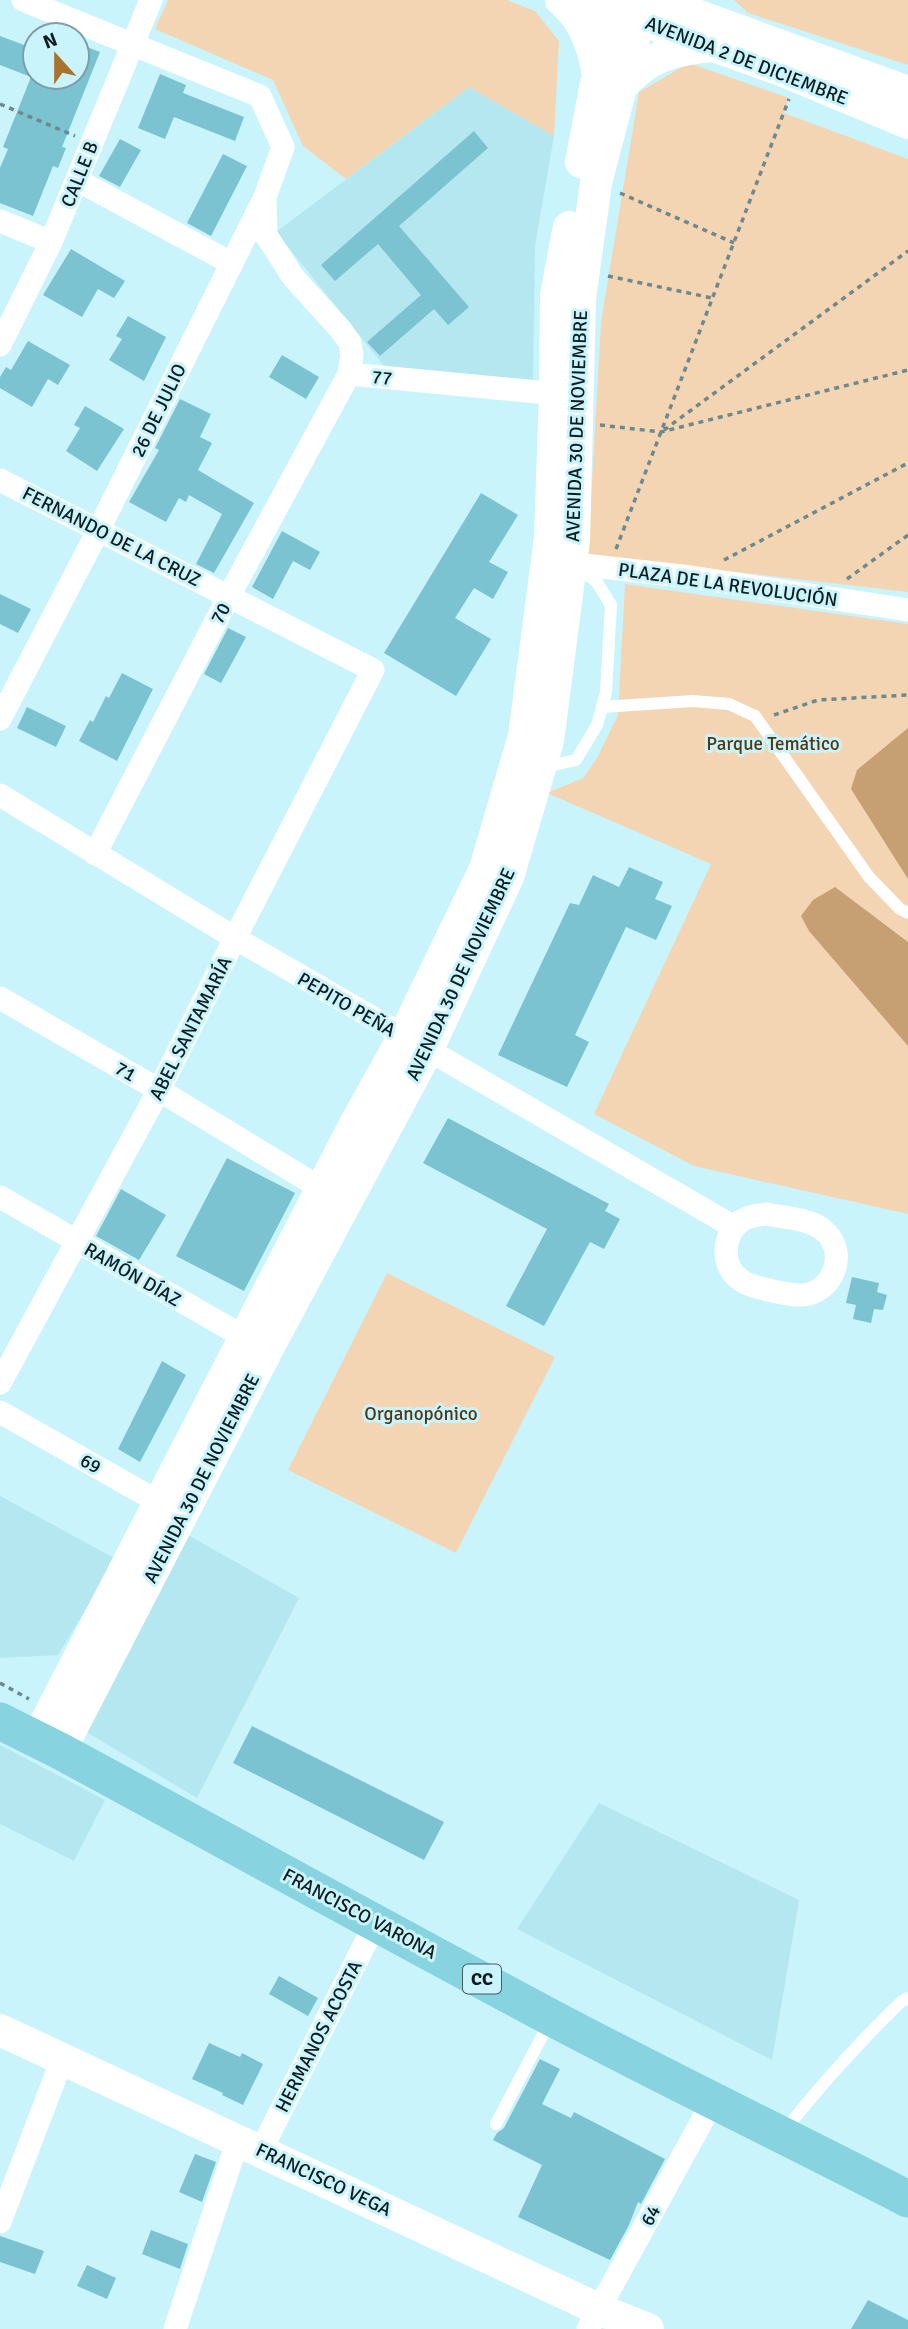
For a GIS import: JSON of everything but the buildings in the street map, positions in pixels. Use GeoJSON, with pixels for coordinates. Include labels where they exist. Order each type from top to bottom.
{"type":"FeatureCollection","features":[{"type":"Feature","properties":{"kind":"main road"},"geometry":{"type":"LineString","coordinates":[[561,0],[586,30],[609,82],[633,73],[657,57],[680,50],[704,21]]}},
{"type":"Feature","properties":{"kind":"main road","name":"AVENIDA 2 DE DICIEMBRE"},"geometry":{"type":"LineString","coordinates":[[585,0],[635,6],[704,21],[908,92]]}},
{"type":"Feature","properties":{"kind":"main road","name":"AVENIDA 30 DE NOVIEMBRE"},"geometry":{"type":"LineString","coordinates":[[570,404],[556,295],[609,82],[635,6]]}},
{"type":"Feature","properties":{"kind":"main road","name":"AVENIDA 2 DE DICIEMBRE"},"geometry":{"type":"LineString","coordinates":[[704,21],[798,77],[908,123]]}},
{"type":"Feature","properties":{"kind":"main road","name":"AVENIDA 30 DE NOVIEMBRE"},"geometry":{"type":"LineString","coordinates":[[50,1734],[415,1044],[528,766],[524,736],[559,562],[583,271],[609,82]]}},
{"type":"Feature","properties":{"kind":"main road","name":"AVENIDA 30 DE NOVIEMBRE"},"geometry":{"type":"LineString","coordinates":[[256,1344],[322,1189],[415,1044]]}},
{"type":"Feature","properties":{"kind":"main road","name":"AVENIDA 30 DE NOVIEMBRE"},"geometry":{"type":"LineString","coordinates":[[50,1734],[170,1509]]}},
{"type":"Feature","properties":{"kind":"main road","name":"FRANCISCO VARONA"},"geometry":{"type":"LineString","coordinates":[[0,1721],[50,1734],[376,1922],[552,2018],[908,2199]]}},
{"type":"Feature","properties":{"kind":"main road","name":"FRANCISCO VEGA"},"geometry":{"type":"LineString","coordinates":[[0,2029],[249,2145],[593,2319],[648,2329]]}},
{"type":"Feature","properties":{"kind":"street"},"geometry":{"type":"LineString","coordinates":[[23,0],[132,46]]}},
{"type":"Feature","properties":{"kind":"street","name":"CALLE B"},"geometry":{"type":"LineString","coordinates":[[0,345],[51,242],[151,0]]}},
{"type":"Feature","properties":{"kind":"street","name":"26 DE JULIO"},"geometry":{"type":"LineString","coordinates":[[0,719],[99,529],[265,197],[283,147],[260,96],[132,46]]}},
{"type":"Feature","properties":{"kind":"street"},"geometry":{"type":"LineString","coordinates":[[77,180],[231,263]]}},
{"type":"Feature","properties":{"kind":"street","name":"77"},"geometry":{"type":"LineString","coordinates":[[265,197],[266,235],[293,277],[341,330],[349,343],[352,355],[349,374],[570,404]]}},
{"type":"Feature","properties":{"kind":"street"},"geometry":{"type":"LineString","coordinates":[[0,221],[51,242]]}},
{"type":"Feature","properties":{"kind":"street","name":"70"},"geometry":{"type":"LineString","coordinates":[[95,854],[229,596],[349,374]]}},
{"type":"Feature","properties":{"kind":"street","name":"FERNANDO DE LA CRUZ"},"geometry":{"type":"LineString","coordinates":[[0,480],[373,670]]}},
{"type":"Feature","properties":{"kind":"street","name":"PLAZA DE LA REVOLUCIÓN"},"geometry":{"type":"LineString","coordinates":[[559,562],[691,577],[908,610]]}},
{"type":"Feature","properties":{"kind":"street","name":"ABEL SANTAMARÍA"},"geometry":{"type":"LineString","coordinates":[[0,1383],[159,1090],[373,670]]}},
{"type":"Feature","properties":{"kind":"street","name":"PEPITO PEÑA"},"geometry":{"type":"LineString","coordinates":[[0,795],[415,1044],[734,1227]]}},
{"type":"Feature","properties":{"kind":"street","name":"71"},"geometry":{"type":"LineString","coordinates":[[0,998],[322,1189]]}},
{"type":"Feature","properties":{"kind":"street","name":"RAMÓN DÍAZ"},"geometry":{"type":"LineString","coordinates":[[0,1198],[256,1344]]}},
{"type":"Feature","properties":{"kind":"street"},"geometry":{"type":"LineString","coordinates":[[766,1214],[814,1224],[832,1240],[836,1251],[833,1274],[826,1285],[803,1295],[743,1282],[733,1273],[727,1262],[728,1238],[734,1227],[743,1219],[766,1214]]}},
{"type":"Feature","properties":{"kind":"street","name":"69"},"geometry":{"type":"LineString","coordinates":[[0,1412],[170,1509]]}},
{"type":"Feature","properties":{"kind":"street","name":"HERMANOS ACOSTA"},"geometry":{"type":"LineString","coordinates":[[175,2329],[249,2145],[376,1922]]}},
{"type":"Feature","properties":{"kind":"street"},"geometry":{"type":"LineString","coordinates":[[0,2222],[63,2057]]}},
{"type":"Feature","properties":{"kind":"street","name":"64"},"geometry":{"type":"LineString","coordinates":[[593,2319],[713,2101]]}},
{"type":"Feature","properties":{"kind":"lane"},"geometry":{"type":"LineString","coordinates":[[528,766],[576,760],[597,725],[606,692],[611,606],[596,581],[559,562]]}},
{"type":"Feature","properties":{"kind":"lane"},"geometry":{"type":"LineString","coordinates":[[602,707],[693,701],[729,704],[755,716],[869,877],[900,909],[908,912]]}},
{"type":"Feature","properties":{"kind":"lane"},"geometry":{"type":"LineString","coordinates":[[782,2134],[847,2055],[901,2001],[908,1998]]}},
{"type":"Feature","properties":{"kind":"lane"},"geometry":{"type":"LineString","coordinates":[[496,2124],[552,2018]]}},
{"type":"Feature","properties":{"kind":"path"},"geometry":{"type":"LineString","coordinates":[[609,566],[798,77]]}},
{"type":"Feature","properties":{"kind":"path"},"geometry":{"type":"LineString","coordinates":[[0,104],[92,144]]}},
{"type":"Feature","properties":{"kind":"path"},"geometry":{"type":"LineString","coordinates":[[596,183],[734,243]]}},
{"type":"Feature","properties":{"kind":"path"},"geometry":{"type":"LineString","coordinates":[[661,432],[908,251]]}},
{"type":"Feature","properties":{"kind":"path"},"geometry":{"type":"LineString","coordinates":[[583,271],[712,299]]}},
{"type":"Feature","properties":{"kind":"path"},"geometry":{"type":"LineString","coordinates":[[570,404],[661,432],[908,370]]}},
{"type":"Feature","properties":{"kind":"path"},"geometry":{"type":"LineString","coordinates":[[691,577],[908,463]]}},
{"type":"Feature","properties":{"kind":"path"},"geometry":{"type":"LineString","coordinates":[[823,597],[908,535]]}},
{"type":"Feature","properties":{"kind":"path"},"geometry":{"type":"LineString","coordinates":[[759,720],[818,700],[908,695]]}},
{"type":"Feature","properties":{"kind":"path"},"geometry":{"type":"LineString","coordinates":[[0,1683],[50,1734]]}},
{"type":"Feature","properties":{"kind":"shaded area"},"geometry":{"type":"Polygon","coordinates":[[[469,87],[554,136],[535,246],[533,381],[385,367],[276,232],[469,87]]]}},
{"type":"Feature","properties":{"kind":"shaded area"},"geometry":{"type":"Polygon","coordinates":[[[908,728],[908,879],[851,789],[857,770],[908,728]]]}},
{"type":"Feature","properties":{"kind":"shaded area"},"geometry":{"type":"Polygon","coordinates":[[[835,887],[908,942],[908,1046],[809,931],[801,916],[813,900],[835,887]]]}},
{"type":"Feature","properties":{"kind":"shaded area"},"geometry":{"type":"Polygon","coordinates":[[[0,1496],[116,1559],[58,1655],[0,1658],[0,1496]]]}},
{"type":"Feature","properties":{"kind":"shaded area"},"geometry":{"type":"Polygon","coordinates":[[[188,1535],[299,1598],[197,1798],[83,1730],[188,1535]]]}},
{"type":"Feature","properties":{"kind":"shaded area"},"geometry":{"type":"Polygon","coordinates":[[[0,1745],[105,1800],[74,1861],[0,1824],[0,1745]]]}},
{"type":"Feature","properties":{"kind":"shaded area"},"geometry":{"type":"Polygon","coordinates":[[[599,1803],[799,1900],[772,2060],[517,1929],[599,1803]]]}},
{"type":"Feature","properties":{"kind":"green space"},"geometry":{"type":"Polygon","coordinates":[[[168,0],[507,0],[535,11],[559,41],[554,136],[469,87],[346,179],[303,146],[273,80],[155,29],[168,0]]]}},
{"type":"Feature","properties":{"kind":"green space"},"geometry":{"type":"Polygon","coordinates":[[[734,0],[908,0],[908,65],[748,13],[734,0]]]}},
{"type":"Feature","properties":{"kind":"green space"},"geometry":{"type":"Polygon","coordinates":[[[689,63],[789,98],[784,113],[908,159],[908,592],[588,555],[601,322],[639,92],[689,63]]]}},
{"type":"Feature","properties":{"kind":"green space","name":"Parque Temático"},"geometry":{"type":"Polygon","coordinates":[[[625,584],[908,624],[908,1214],[694,1166],[594,1114],[711,864],[547,793],[583,778],[597,758],[618,715],[625,584]]]}},
{"type":"Feature","properties":{"kind":"green space","name":"Organopónico"},"geometry":{"type":"Polygon","coordinates":[[[387,1273],[555,1357],[456,1553],[288,1470],[387,1273]]]}}]}
